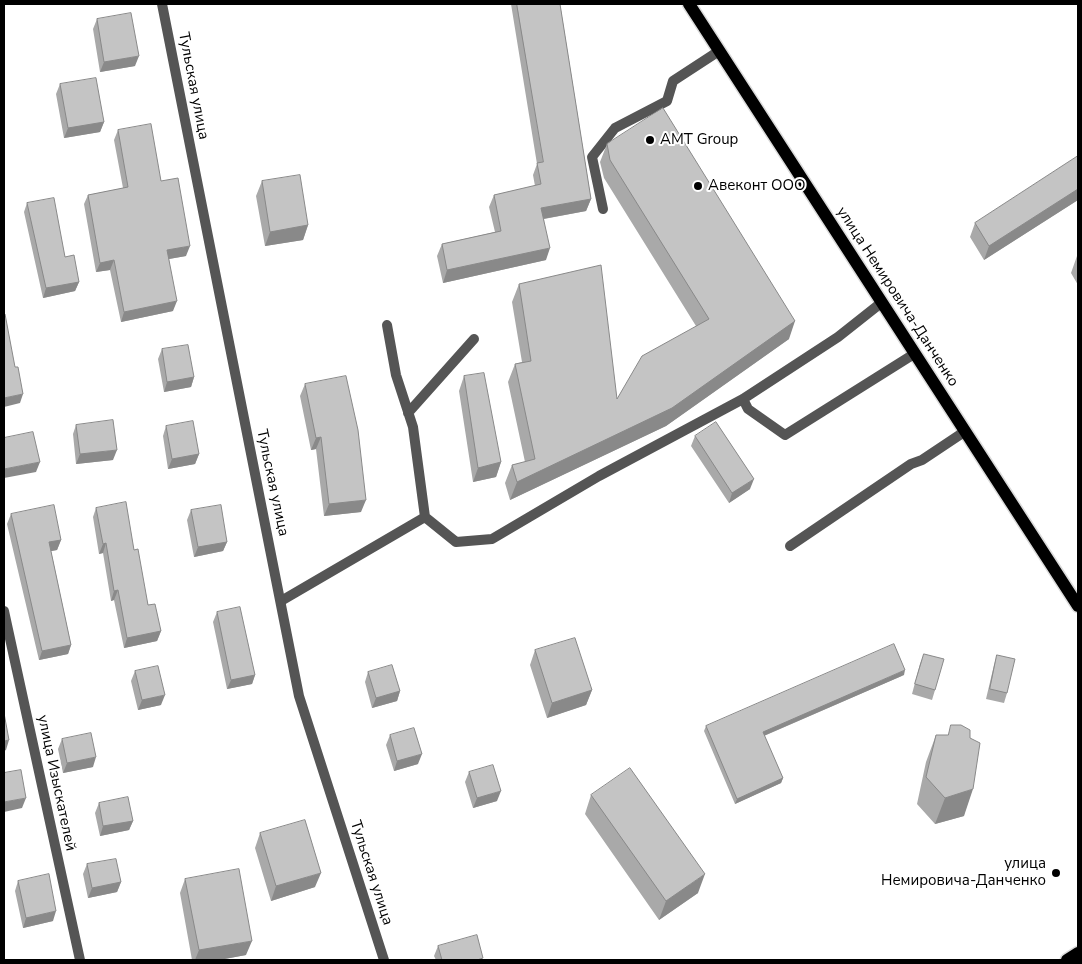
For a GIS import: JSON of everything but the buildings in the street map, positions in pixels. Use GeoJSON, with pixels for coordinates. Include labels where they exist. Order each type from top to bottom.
{"type":"FeatureCollection","features":[{"type":"Feature","properties":{"kind":"main road","name":"улица Немировича-Данченко"},"geometry":{"type":"LineString","coordinates":[[689,4],[1078,606]]}},
{"type":"Feature","properties":{"kind":"main road"},"geometry":{"type":"LineString","coordinates":[[1067,960],[1078,953]]}},
{"type":"Feature","properties":{"kind":"street","name":"Тульская улица"},"geometry":{"type":"LineString","coordinates":[[162,4],[299,696],[384,960]]}},
{"type":"Feature","properties":{"kind":"street"},"geometry":{"type":"LineString","coordinates":[[603,210],[592,157],[615,128],[667,101],[673,81],[719,50]]}},
{"type":"Feature","properties":{"kind":"street"},"geometry":{"type":"LineString","coordinates":[[387,325],[396,375],[413,427],[425,517],[456,542],[492,539],[599,476],[743,400],[838,337],[881,303]]}},
{"type":"Feature","properties":{"kind":"street"},"geometry":{"type":"LineString","coordinates":[[408,413],[474,340]]}},
{"type":"Feature","properties":{"kind":"street"},"geometry":{"type":"LineString","coordinates":[[743,400],[748,409],[785,435],[914,354]]}},
{"type":"Feature","properties":{"kind":"street"},"geometry":{"type":"LineString","coordinates":[[790,546],[911,464],[922,460],[964,432]]}},
{"type":"Feature","properties":{"kind":"street"},"geometry":{"type":"LineString","coordinates":[[281,601],[425,517]]}},
{"type":"Feature","properties":{"kind":"street","name":"улица Изыскателей"},"geometry":{"type":"LineString","coordinates":[[4,611],[80,960]]}},
{"type":"Feature","properties":{"kind":"place","name":"АМТ Group"},"geometry":{"type":"Point","coordinates":[650,140]}},
{"type":"Feature","properties":{"kind":"place","name":"Авеконт ООО"},"geometry":{"type":"Point","coordinates":[698,186]}},
{"type":"Feature","properties":{"kind":"place","name":"улица Немировича-Данченко"},"geometry":{"type":"Point","coordinates":[1056,873]}}]}
